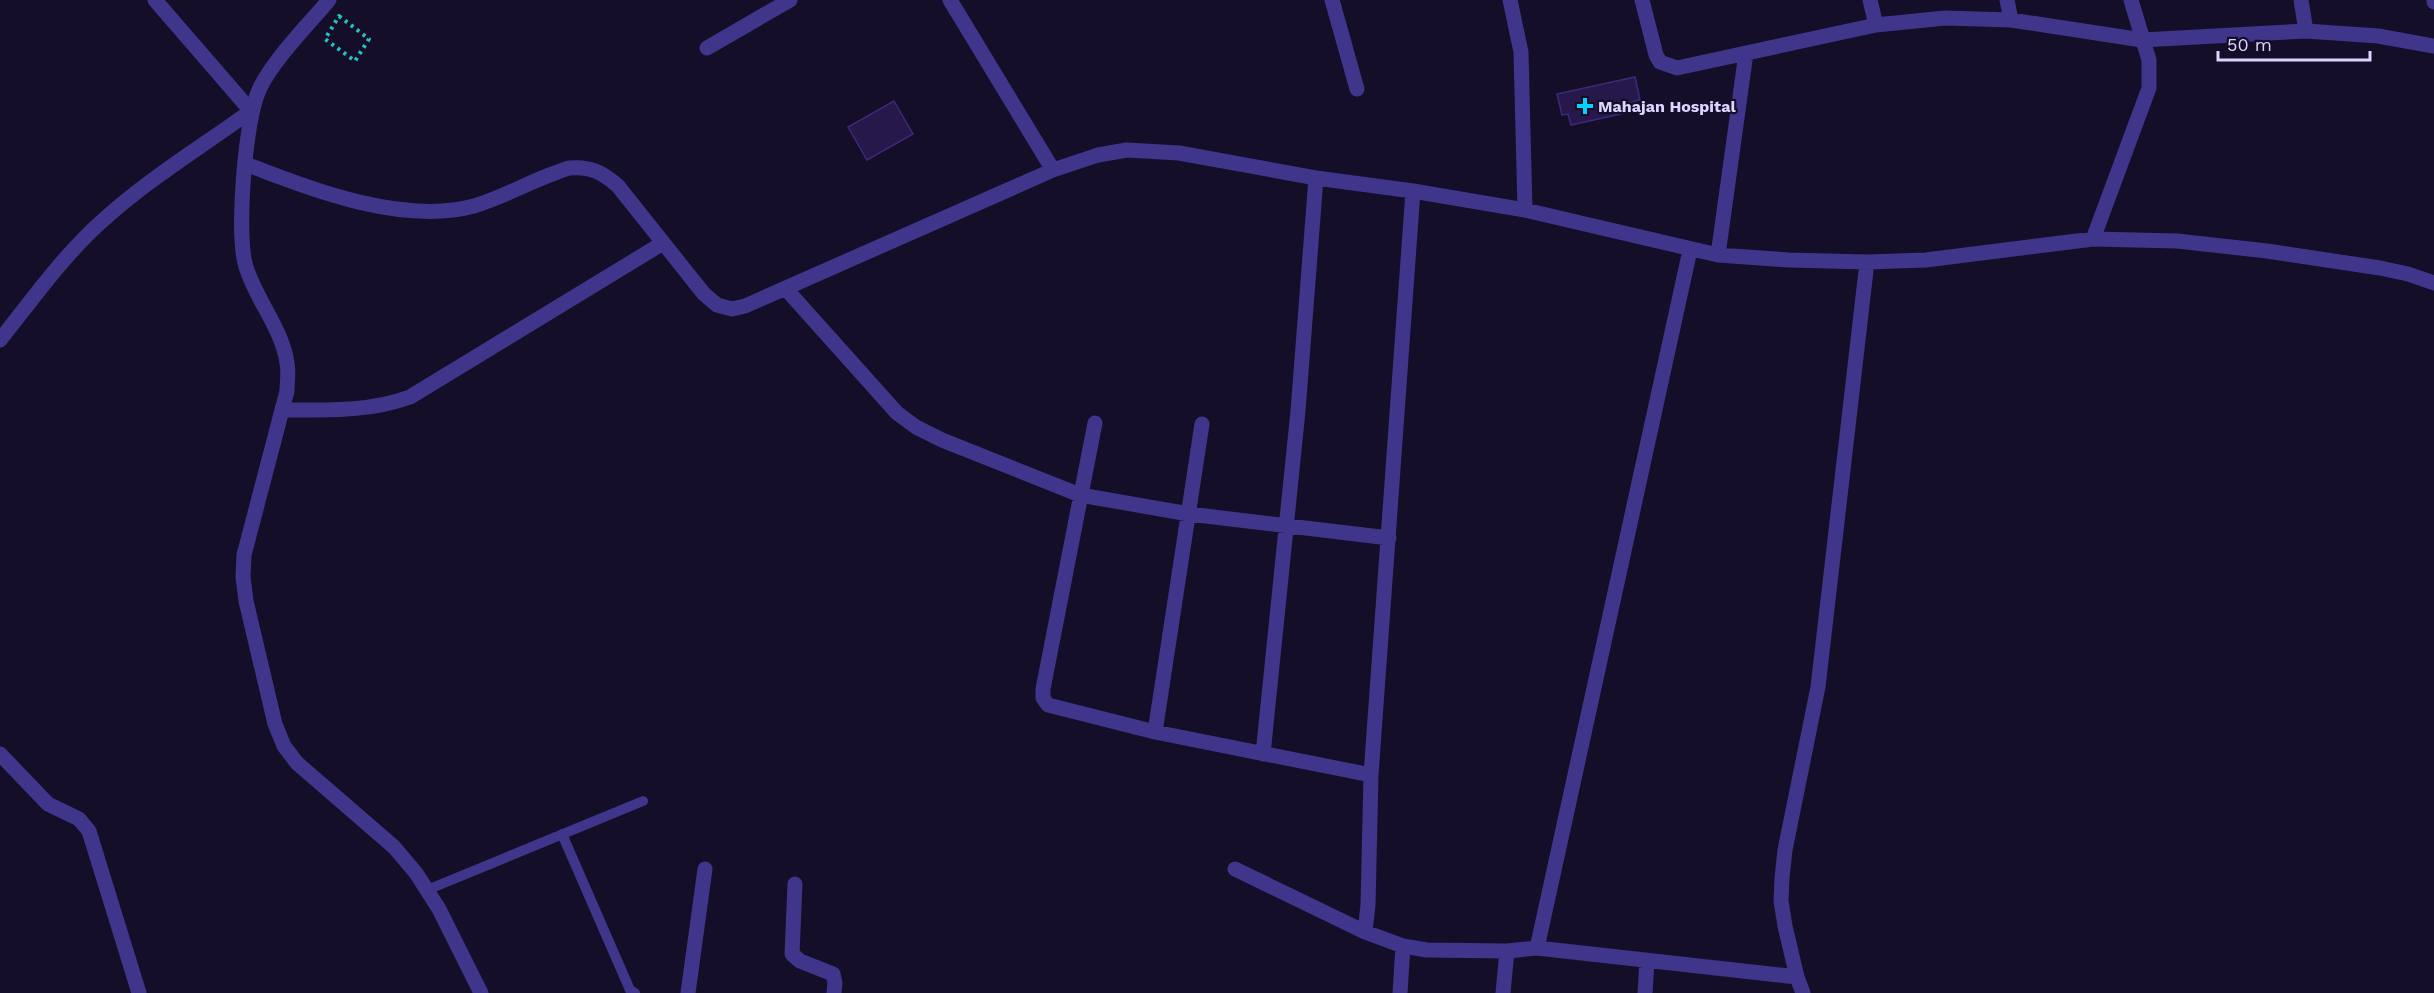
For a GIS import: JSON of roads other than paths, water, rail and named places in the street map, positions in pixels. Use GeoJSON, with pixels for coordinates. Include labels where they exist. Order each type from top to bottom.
{"type":"FeatureCollection","features":[{"type":"Feature","properties":{"kind":"street"},"geometry":{"type":"LineString","coordinates":[[155,0],[251,111]]}},
{"type":"Feature","properties":{"kind":"street"},"geometry":{"type":"LineString","coordinates":[[329,0],[272,70],[259,89],[251,111],[242,244],[245,265],[252,285],[282,343],[287,364],[287,391],[246,547],[243,577],[246,601],[275,724],[284,746],[297,763],[394,847],[439,909],[481,993]]}},
{"type":"Feature","properties":{"kind":"street"},"geometry":{"type":"LineString","coordinates":[[707,48],[790,0]]}},
{"type":"Feature","properties":{"kind":"street"},"geometry":{"type":"LineString","coordinates":[[950,0],[1053,170]]}},
{"type":"Feature","properties":{"kind":"street"},"geometry":{"type":"LineString","coordinates":[[1332,0],[1357,89]]}},
{"type":"Feature","properties":{"kind":"street"},"geometry":{"type":"LineString","coordinates":[[1510,0],[1521,52],[1525,210]]}},
{"type":"Feature","properties":{"kind":"street"},"geometry":{"type":"LineString","coordinates":[[1642,0],[1656,55],[1666,66],[1677,68],[1876,25],[1945,18],[2011,20],[2142,40],[2306,31],[2378,36],[2434,46]]}},
{"type":"Feature","properties":{"kind":"street"},"geometry":{"type":"LineString","coordinates":[[1870,0],[1876,25]]}},
{"type":"Feature","properties":{"kind":"street"},"geometry":{"type":"LineString","coordinates":[[2007,0],[2011,20]]}},
{"type":"Feature","properties":{"kind":"street"},"geometry":{"type":"LineString","coordinates":[[2093,239],[2150,88],[2149,60],[2131,0]]}},
{"type":"Feature","properties":{"kind":"street"},"geometry":{"type":"LineString","coordinates":[[2301,0],[2306,31]]}},
{"type":"Feature","properties":{"kind":"street"},"geometry":{"type":"LineString","coordinates":[[1718,255],[1746,53]]}},
{"type":"Feature","properties":{"kind":"street"},"geometry":{"type":"LineString","coordinates":[[0,340],[63,262],[99,223],[130,197],[251,111]]}},
{"type":"Feature","properties":{"kind":"street"},"geometry":{"type":"LineString","coordinates":[[246,164],[295,184],[343,198],[412,210],[447,210],[472,206],[555,172],[583,167],[600,171],[618,186],[704,294],[717,305],[732,309],[786,289],[1053,170],[1098,154],[1127,150],[1179,153],[1316,178],[1413,191],[1525,210],[1718,255],[1867,262],[1926,260],[2093,239],[2177,241],[2267,251],[2380,268],[2434,283]]}},
{"type":"Feature","properties":{"kind":"street"},"geometry":{"type":"LineString","coordinates":[[1263,754],[1288,527],[1316,178]]}},
{"type":"Feature","properties":{"kind":"street"},"geometry":{"type":"LineString","coordinates":[[1365,932],[1368,905],[1371,775],[1413,191]]}},
{"type":"Feature","properties":{"kind":"street"},"geometry":{"type":"LineString","coordinates":[[283,410],[363,409],[390,405],[410,397],[663,243]]}},
{"type":"Feature","properties":{"kind":"street"},"geometry":{"type":"LineString","coordinates":[[1537,948],[1690,250]]}},
{"type":"Feature","properties":{"kind":"street"},"geometry":{"type":"LineString","coordinates":[[1803,993],[1797,978],[1781,901],[1782,878],[1785,850],[1818,687],[1867,262]]}},
{"type":"Feature","properties":{"kind":"street"},"geometry":{"type":"LineString","coordinates":[[786,289],[897,413],[916,427],[942,440],[1080,495],[1189,514],[1389,538]]}},
{"type":"Feature","properties":{"kind":"street"},"geometry":{"type":"LineString","coordinates":[[1095,423],[1043,689],[1043,698],[1048,705],[1155,732],[1371,775]]}},
{"type":"Feature","properties":{"kind":"street"},"geometry":{"type":"LineString","coordinates":[[1155,732],[1202,424]]}},
{"type":"Feature","properties":{"kind":"street"},"geometry":{"type":"LineString","coordinates":[[0,754],[48,804],[79,819],[90,831],[139,993]]}},
{"type":"Feature","properties":{"kind":"street"},"geometry":{"type":"LineString","coordinates":[[688,993],[705,869]]}},
{"type":"Feature","properties":{"kind":"street"},"geometry":{"type":"LineString","coordinates":[[1235,869],[1365,932],[1403,945],[1427,950],[1507,951],[1537,948],[1797,978]]}},
{"type":"Feature","properties":{"kind":"street"},"geometry":{"type":"LineString","coordinates":[[795,884],[792,954],[800,961],[833,974],[834,993]]}},
{"type":"Feature","properties":{"kind":"street"},"geometry":{"type":"LineString","coordinates":[[1400,993],[1403,945]]}},
{"type":"Feature","properties":{"kind":"street"},"geometry":{"type":"LineString","coordinates":[[1503,993],[1507,951]]}},
{"type":"Feature","properties":{"kind":"street"},"geometry":{"type":"LineString","coordinates":[[1645,993],[1647,961]]}},
{"type":"Feature","properties":{"kind":"lane"},"geometry":{"type":"LineString","coordinates":[[427,890],[643,801]]}},
{"type":"Feature","properties":{"kind":"lane"},"geometry":{"type":"LineString","coordinates":[[562,834],[630,990],[635,993]]}},
{"type":"Feature","properties":{"kind":"place","name":"Mahajan Hospital"},"geometry":{"type":"Point","coordinates":[1585,106]}}]}
